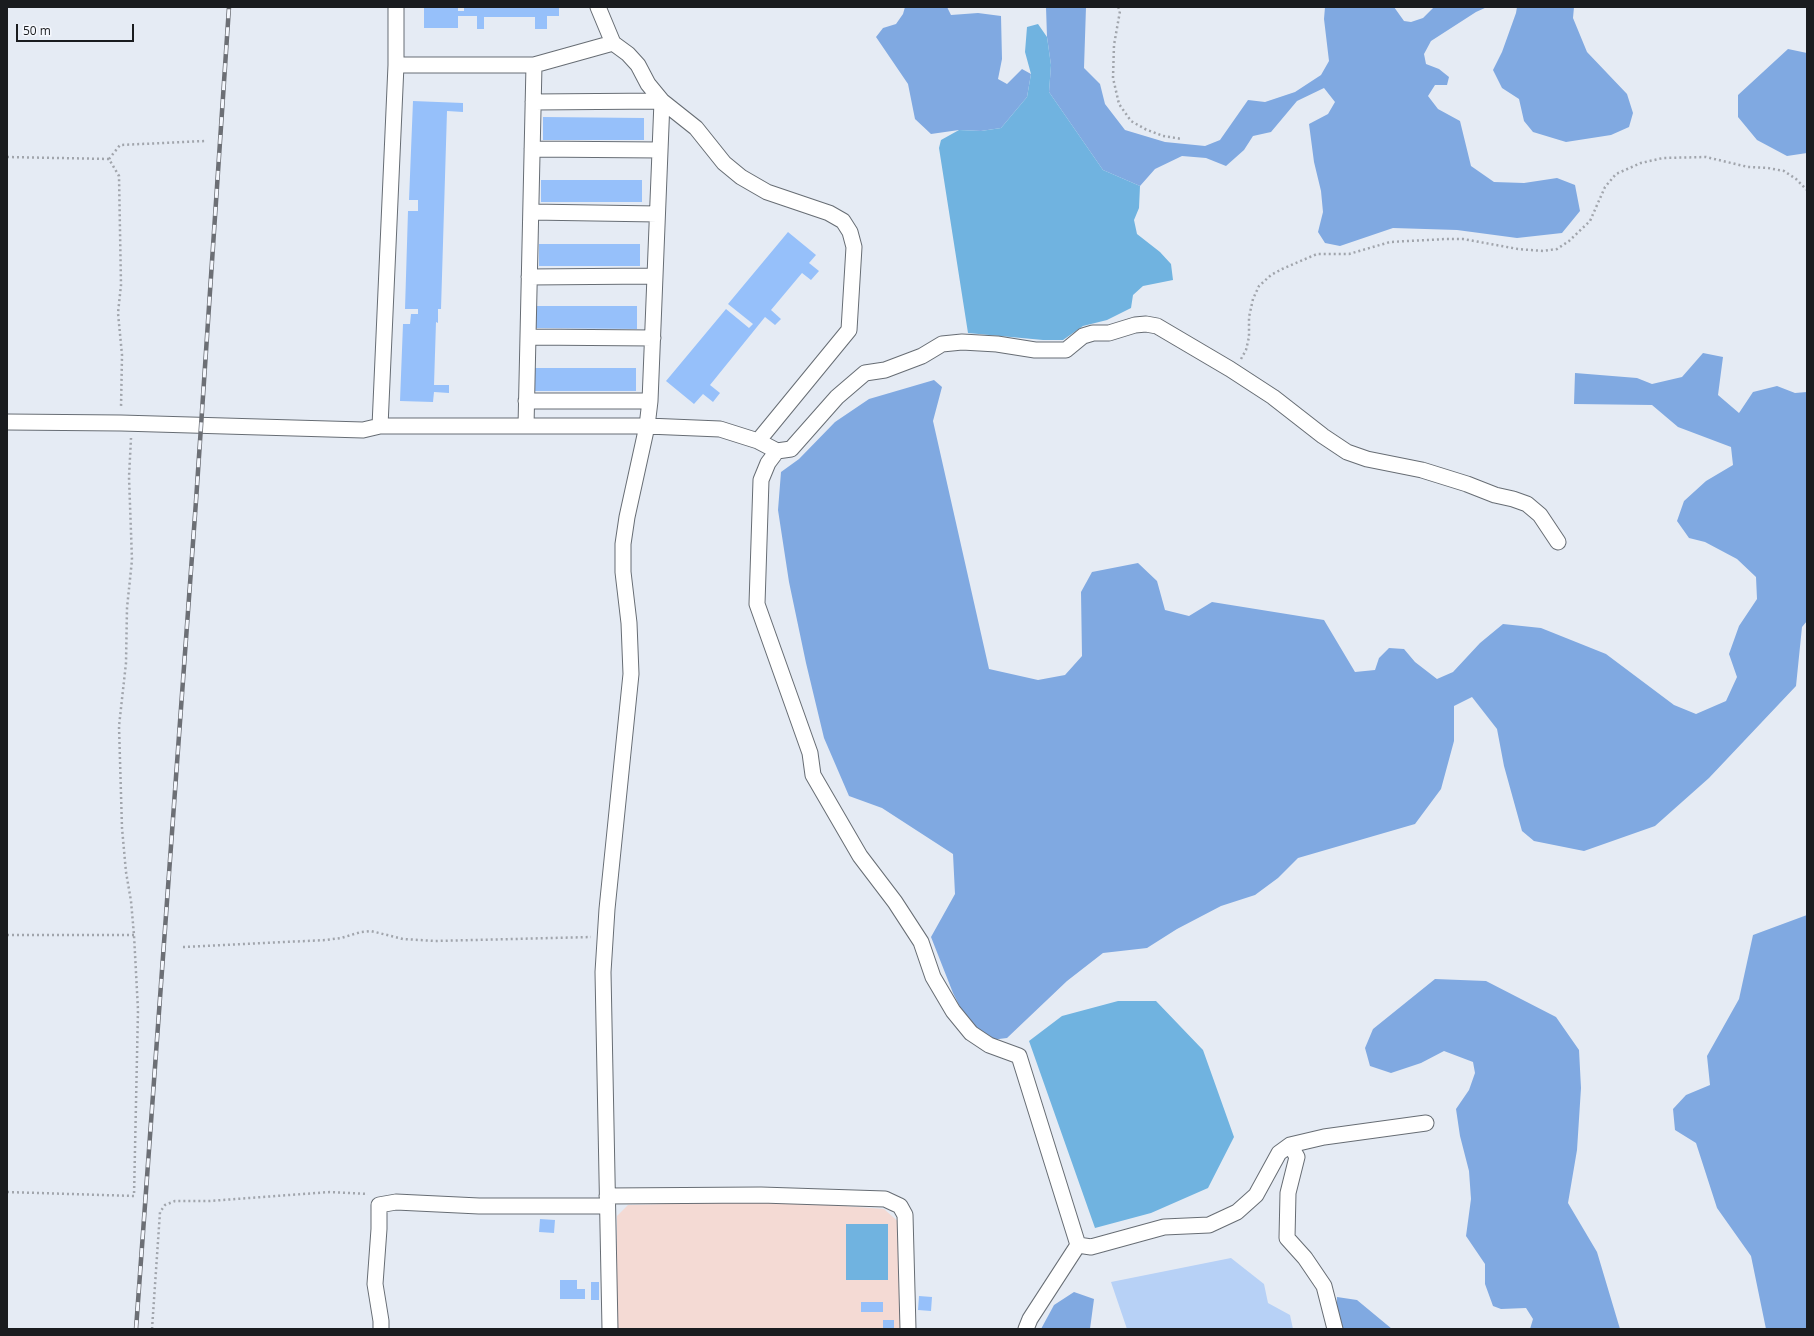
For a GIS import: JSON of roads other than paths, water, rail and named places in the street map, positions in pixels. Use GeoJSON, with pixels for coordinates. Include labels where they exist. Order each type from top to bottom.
{"type":"FeatureCollection","features":[{"type":"Feature","properties":{"kind":"street"},"geometry":{"type":"LineString","coordinates":[[380,426],[396,65],[396,7]]}},
{"type":"Feature","properties":{"kind":"street"},"geometry":{"type":"LineString","coordinates":[[598,7],[613,43],[628,54],[638,65],[648,84],[662,101],[696,128],[724,164],[741,177],[767,192],[829,213],[843,221],[850,232],[854,247],[849,330],[758,441]]}},
{"type":"Feature","properties":{"kind":"street"},"geometry":{"type":"LineString","coordinates":[[396,65],[534,65],[613,43]]}},
{"type":"Feature","properties":{"kind":"street"},"geometry":{"type":"LineString","coordinates":[[526,426],[534,65]]}},
{"type":"Feature","properties":{"kind":"street"},"geometry":{"type":"LineString","coordinates":[[533,102],[662,101]]}},
{"type":"Feature","properties":{"kind":"street"},"geometry":{"type":"LineString","coordinates":[[610,1329],[603,972],[605,937],[631,674],[629,623],[623,572],[623,544],[627,517],[647,426],[650,401],[662,101]]}},
{"type":"Feature","properties":{"kind":"street"},"geometry":{"type":"LineString","coordinates":[[532,149],[659,150]]}},
{"type":"Feature","properties":{"kind":"street"},"geometry":{"type":"LineString","coordinates":[[531,212],[657,214]]}},
{"type":"Feature","properties":{"kind":"street"},"geometry":{"type":"LineString","coordinates":[[529,277],[654,276]]}},
{"type":"Feature","properties":{"kind":"street"},"geometry":{"type":"LineString","coordinates":[[7,422],[126,423],[363,430],[380,426],[647,426],[720,430],[758,441],[777,451],[791,449],[837,397],[864,373],[885,370],[922,356],[942,344],[962,342],[983,343],[1035,350],[1066,350],[1083,336],[1093,333],[1109,333],[1135,325],[1146,324],[1157,326],[1230,369],[1272,397],[1323,436],[1347,452],[1367,459],[1399,464],[1422,470],[1467,484],[1495,495],[1527,504],[1540,515],[1558,542]]}},
{"type":"Feature","properties":{"kind":"street"},"geometry":{"type":"LineString","coordinates":[[528,337],[653,338]]}},
{"type":"Feature","properties":{"kind":"street"},"geometry":{"type":"LineString","coordinates":[[526,401],[650,401]]}},
{"type":"Feature","properties":{"kind":"street"},"geometry":{"type":"LineString","coordinates":[[777,451],[768,463],[761,480],[757,604],[810,753],[813,775],[860,856],[895,902],[921,942],[933,977],[953,1011],[971,1033],[989,1045],[1019,1056],[1078,1245]]}},
{"type":"Feature","properties":{"kind":"street"},"geometry":{"type":"LineString","coordinates":[[1078,1245],[1091,1247],[1164,1227],[1209,1225],[1237,1212],[1256,1195],[1279,1153],[1290,1145],[1324,1137],[1426,1123]]}},
{"type":"Feature","properties":{"kind":"street"},"geometry":{"type":"LineString","coordinates":[[1290,1145],[1298,1158],[1288,1193],[1287,1238],[1305,1258],[1324,1286],[1335,1329]]}},
{"type":"Feature","properties":{"kind":"street"},"geometry":{"type":"LineString","coordinates":[[381,1329],[375,1284],[379,1229],[379,1205],[396,1202],[471,1206],[761,1195],[885,1199],[900,1206],[905,1215],[908,1329]]}},
{"type":"Feature","properties":{"kind":"street"},"geometry":{"type":"LineString","coordinates":[[1026,1329],[1030,1319],[1078,1245]]}},
{"type":"Feature","properties":{"kind":"railway"},"geometry":{"type":"LineString","coordinates":[[136,1329],[196,501],[229,7]]}}]}
